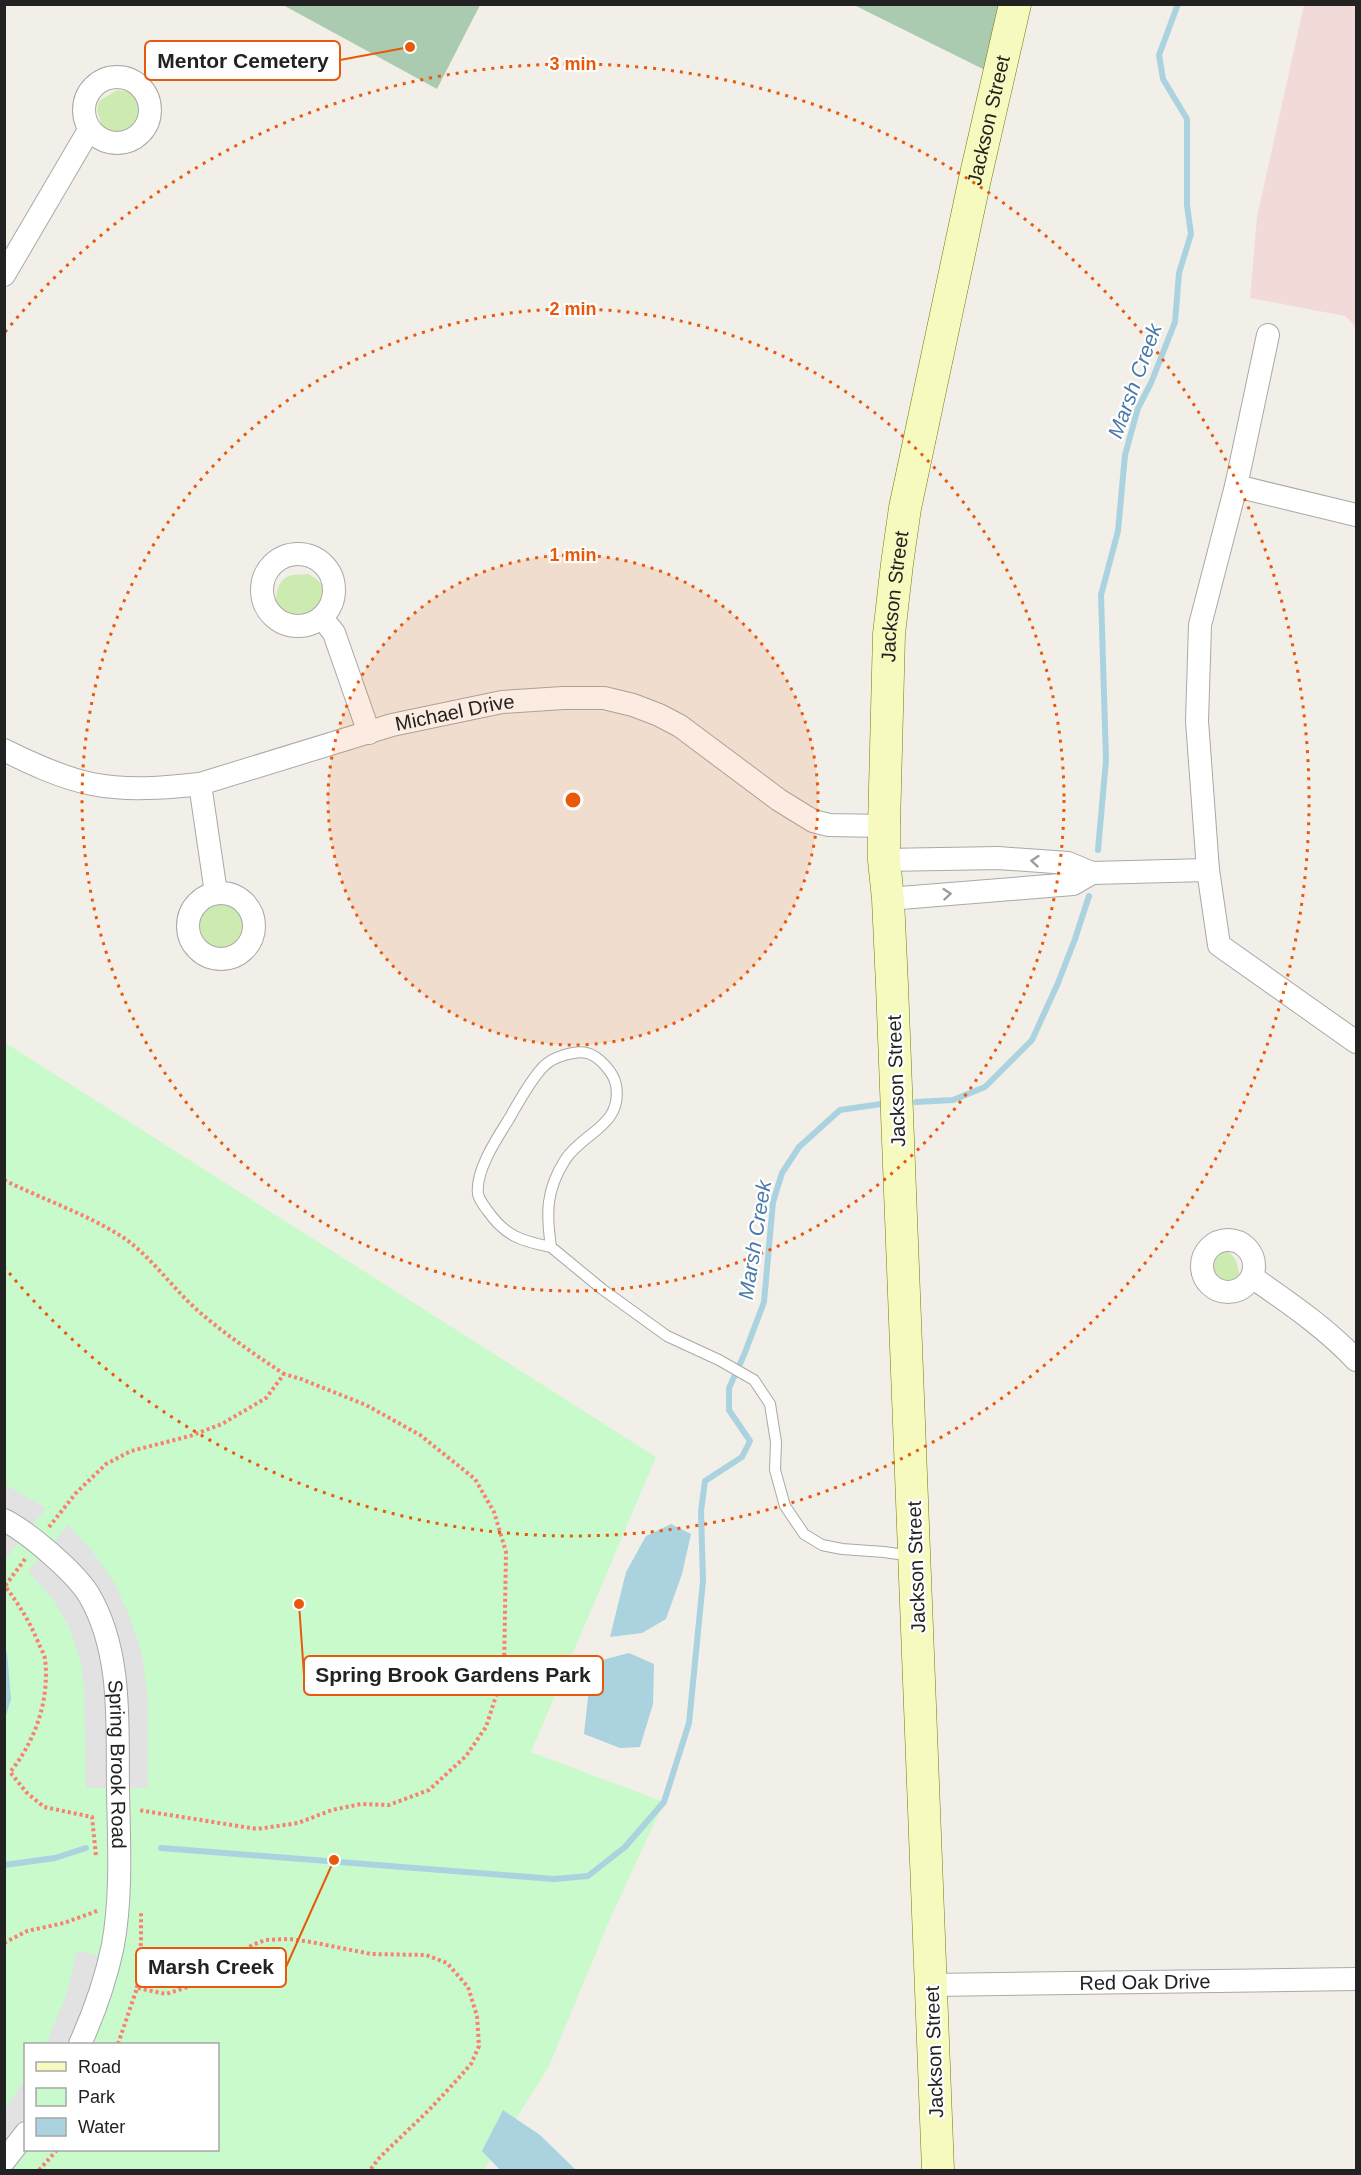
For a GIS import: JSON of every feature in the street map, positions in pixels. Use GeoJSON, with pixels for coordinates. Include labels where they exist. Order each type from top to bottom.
{"type":"FeatureCollection","features":[{"type":"Feature","properties":{"kind":"street","name":"Jackson Street"},"geometry":{"type":"LineString","coordinates":[[938,2170],[888,899],[884,860],[889,634],[905,508],[974,183],[1015,4]]}},
{"type":"Feature","properties":{"kind":"street"},"geometry":{"type":"LineString","coordinates":[[4,275],[89,130]]}},
{"type":"Feature","properties":{"kind":"street"},"geometry":{"type":"LineString","coordinates":[[1268,335],[1236,486],[1200,625],[1197,721],[1208,870],[1219,945],[1356,1042]]}},
{"type":"Feature","properties":{"kind":"street"},"geometry":{"type":"LineString","coordinates":[[1236,486],[1356,515]]}},
{"type":"Feature","properties":{"kind":"street"},"geometry":{"type":"LineString","coordinates":[[322,618],[334,633],[369,733]]}},
{"type":"Feature","properties":{"kind":"street","name":"Michael Drive"},"geometry":{"type":"LineString","coordinates":[[4,750],[74,779],[94,784],[126,788],[200,784],[392,725],[502,702],[563,698],[604,699],[633,705],[680,726],[779,800],[813,821],[830,825],[884,826]]}},
{"type":"Feature","properties":{"kind":"street"},"geometry":{"type":"LineString","coordinates":[[200,784],[216,893]]}},
{"type":"Feature","properties":{"kind":"street"},"geometry":{"type":"LineString","coordinates":[[884,860],[998,858],[1068,864],[1092,873],[1208,870]]}},
{"type":"Feature","properties":{"kind":"street"},"geometry":{"type":"LineString","coordinates":[[888,899],[1073,884],[1092,873]]}},
{"type":"Feature","properties":{"kind":"street"},"geometry":{"type":"LineString","coordinates":[[1252,1277],[1308,1316],[1335,1338],[1356,1360]]}},
{"type":"Feature","properties":{"kind":"street","name":"Spring Brook Road"},"geometry":{"type":"LineString","coordinates":[[4,1520],[21,1529],[62,1565],[88,1594],[107,1637],[116,1694],[119,1901],[112,1947],[92,2019],[80,2043]]}},
{"type":"Feature","properties":{"kind":"street","name":"Red Oak Drive"},"geometry":{"type":"LineString","coordinates":[[932,1985],[1356,1979]]}},
{"type":"Feature","properties":{"kind":"street"},"geometry":{"type":"LineString","coordinates":[[4,2161],[24,2136]]}},
{"type":"Feature","properties":{"kind":"lane"},"geometry":{"type":"LineString","coordinates":[[551,1247],[547,1221],[549,1196],[557,1176],[566,1158],[609,1120],[618,1102],[616,1083],[604,1064],[586,1053],[566,1054],[545,1065],[496,1140],[481,1172],[478,1194],[484,1206],[501,1229],[527,1242],[551,1247],[602,1289],[667,1336],[719,1360],[754,1380],[770,1404],[776,1442],[775,1470],[785,1506],[804,1534],[822,1545],[843,1550],[884,1552],[915,1557]]}},
{"type":"Feature","properties":{"kind":"path"},"geometry":{"type":"LineString","coordinates":[[4,1180],[87,1217],[125,1239],[149,1260],[196,1309],[240,1344],[284,1374],[366,1405],[420,1435],[475,1479],[494,1512],[506,1552],[504,1671],[486,1727],[466,1756],[429,1790],[389,1805],[361,1804],[332,1810],[298,1823],[257,1829],[118,1806]]}},
{"type":"Feature","properties":{"kind":"path"},"geometry":{"type":"LineString","coordinates":[[4,1778],[22,1759],[35,1730],[44,1697],[45,1657],[26,1614],[5,1585],[76,1493],[106,1464],[131,1451],[190,1436],[222,1424],[266,1398],[284,1374]]}},
{"type":"Feature","properties":{"kind":"path"},"geometry":{"type":"LineString","coordinates":[[10,1772],[26,1792],[44,1807],[92,1817],[96,1859]]}},
{"type":"Feature","properties":{"kind":"path"},"geometry":{"type":"LineString","coordinates":[[4,1943],[27,1931],[64,1923],[97,1911],[97,1901]]}},
{"type":"Feature","properties":{"kind":"path"},"geometry":{"type":"LineString","coordinates":[[118,2043],[137,1988],[166,1994],[203,1982],[252,1945],[267,1940],[290,1939],[371,1954],[426,1955],[447,1963],[468,1987],[477,2016],[479,2046],[471,2064],[457,2080],[380,2157],[370,2170]]}},
{"type":"Feature","properties":{"kind":"path"},"geometry":{"type":"LineString","coordinates":[[41,2170],[56,2151]]}},
{"type":"Feature","properties":{"kind":"shaded area"},"geometry":{"type":"Polygon","coordinates":[[[1304,5],[1356,5],[1356,327],[1345,316],[1250,298],[1257,217],[1304,5]]]}},
{"type":"Feature","properties":{"kind":"shaded area"},"geometry":{"type":"Polygon","coordinates":[[[4,1484],[46,1508],[7,1557],[4,1556],[4,1484]]]}},
{"type":"Feature","properties":{"kind":"shaded area"},"geometry":{"type":"Polygon","coordinates":[[[68,1525],[89,1547],[114,1582],[142,1653],[148,1699],[148,1788],[86,1788],[84,1688],[81,1661],[70,1629],[53,1599],[28,1571],[68,1525]]]}},
{"type":"Feature","properties":{"kind":"shaded area"},"geometry":{"type":"Polygon","coordinates":[[[77,1950],[109,1959],[80,2043],[46,2043],[67,1993],[77,1950]]]}},
{"type":"Feature","properties":{"kind":"shaded area"},"geometry":{"type":"Polygon","coordinates":[[[24,2081],[24,2134],[4,2161],[4,2110],[24,2081]]]}},
{"type":"Feature","properties":{"kind":"green space"},"geometry":{"type":"Polygon","coordinates":[[[480,4],[437,89],[283,5],[480,4]]]}},
{"type":"Feature","properties":{"kind":"green space"},"geometry":{"type":"Polygon","coordinates":[[[854,5],[1005,5],[989,72],[854,5]]]}},
{"type":"Feature","properties":{"kind":"green space"},"geometry":{"type":"Polygon","coordinates":[[[117,90],[131,92],[134,95],[140,106],[143,122],[134,131],[116,137],[103,130],[97,110],[99,101],[117,90]]]}},
{"type":"Feature","properties":{"kind":"green space"},"geometry":{"type":"Polygon","coordinates":[[[308,574],[320,583],[326,593],[325,603],[320,612],[312,618],[302,621],[291,620],[278,608],[276,598],[278,587],[289,576],[308,574]]]}},
{"type":"Feature","properties":{"kind":"green space"},"geometry":{"type":"Polygon","coordinates":[[[217,902],[227,902],[239,909],[246,921],[246,931],[239,943],[227,950],[217,950],[202,939],[198,931],[198,921],[209,906],[217,902]]]}},
{"type":"Feature","properties":{"kind":"green space"},"geometry":{"type":"Polygon","coordinates":[[[4,1042],[656,1457],[531,1752],[664,1802],[610,1919],[549,2066],[484,2170],[5,2170],[4,1042]]]}},
{"type":"Feature","properties":{"kind":"green space"},"geometry":{"type":"Polygon","coordinates":[[[1223,1249],[1235,1259],[1239,1275],[1223,1286],[1216,1284],[1210,1275],[1213,1260],[1223,1249]]]}},
{"type":"Feature","properties":{"kind":"water"},"geometry":{"type":"Polygon","coordinates":[[[671,1524],[691,1534],[682,1574],[666,1619],[642,1633],[610,1637],[626,1572],[646,1536],[671,1524]]]}},
{"type":"Feature","properties":{"kind":"water"},"geometry":{"type":"Polygon","coordinates":[[[5,1649],[11,1699],[5,1719],[5,1649]]]}},
{"type":"Feature","properties":{"kind":"water"},"geometry":{"type":"Polygon","coordinates":[[[629,1653],[654,1664],[653,1704],[640,1747],[620,1748],[584,1734],[590,1679],[602,1660],[629,1653]]]}},
{"type":"Feature","properties":{"kind":"water"},"geometry":{"type":"Polygon","coordinates":[[[503,2110],[540,2135],[576,2170],[500,2170],[482,2151],[503,2110]]]}},
{"type":"Feature","properties":{"kind":"waterway","name":"Marsh Creek"},"geometry":{"type":"LineString","coordinates":[[1098,850],[1106,760],[1101,595],[1118,531],[1125,455],[1138,408],[1151,383],[1175,322],[1179,273],[1191,234],[1187,205],[1187,119],[1163,79],[1159,55],[1178,4]]}},
{"type":"Feature","properties":{"kind":"waterway","name":"Marsh Creek"},"geometry":{"type":"LineString","coordinates":[[916,1102],[953,1100],[985,1087],[1032,1040],[1058,983],[1089,896]]}},
{"type":"Feature","properties":{"kind":"waterway","name":"Marsh Creek"},"geometry":{"type":"LineString","coordinates":[[161,1848],[554,1879],[588,1876],[625,1847],[664,1802],[689,1723],[703,1581],[701,1511],[705,1481],[742,1457],[750,1441],[729,1410],[729,1388],[764,1302],[773,1202],[782,1173],[799,1147],[840,1110],[881,1104]]}},
{"type":"Feature","properties":{"kind":"waterway","name":"Marsh Creek"},"geometry":{"type":"LineString","coordinates":[[4,1865],[55,1858],[86,1848]]}},
{"type":"Feature","properties":{"kind":"place","name":"Mentor Cemetery"},"geometry":{"type":"Point","coordinates":[410,47]}},
{"type":"Feature","properties":{"kind":"place","name":"Spring Brook Gardens Park"},"geometry":{"type":"Point","coordinates":[299,1604]}},
{"type":"Feature","properties":{"kind":"place","name":"Marsh Creek"},"geometry":{"type":"Point","coordinates":[334,1860]}}]}
